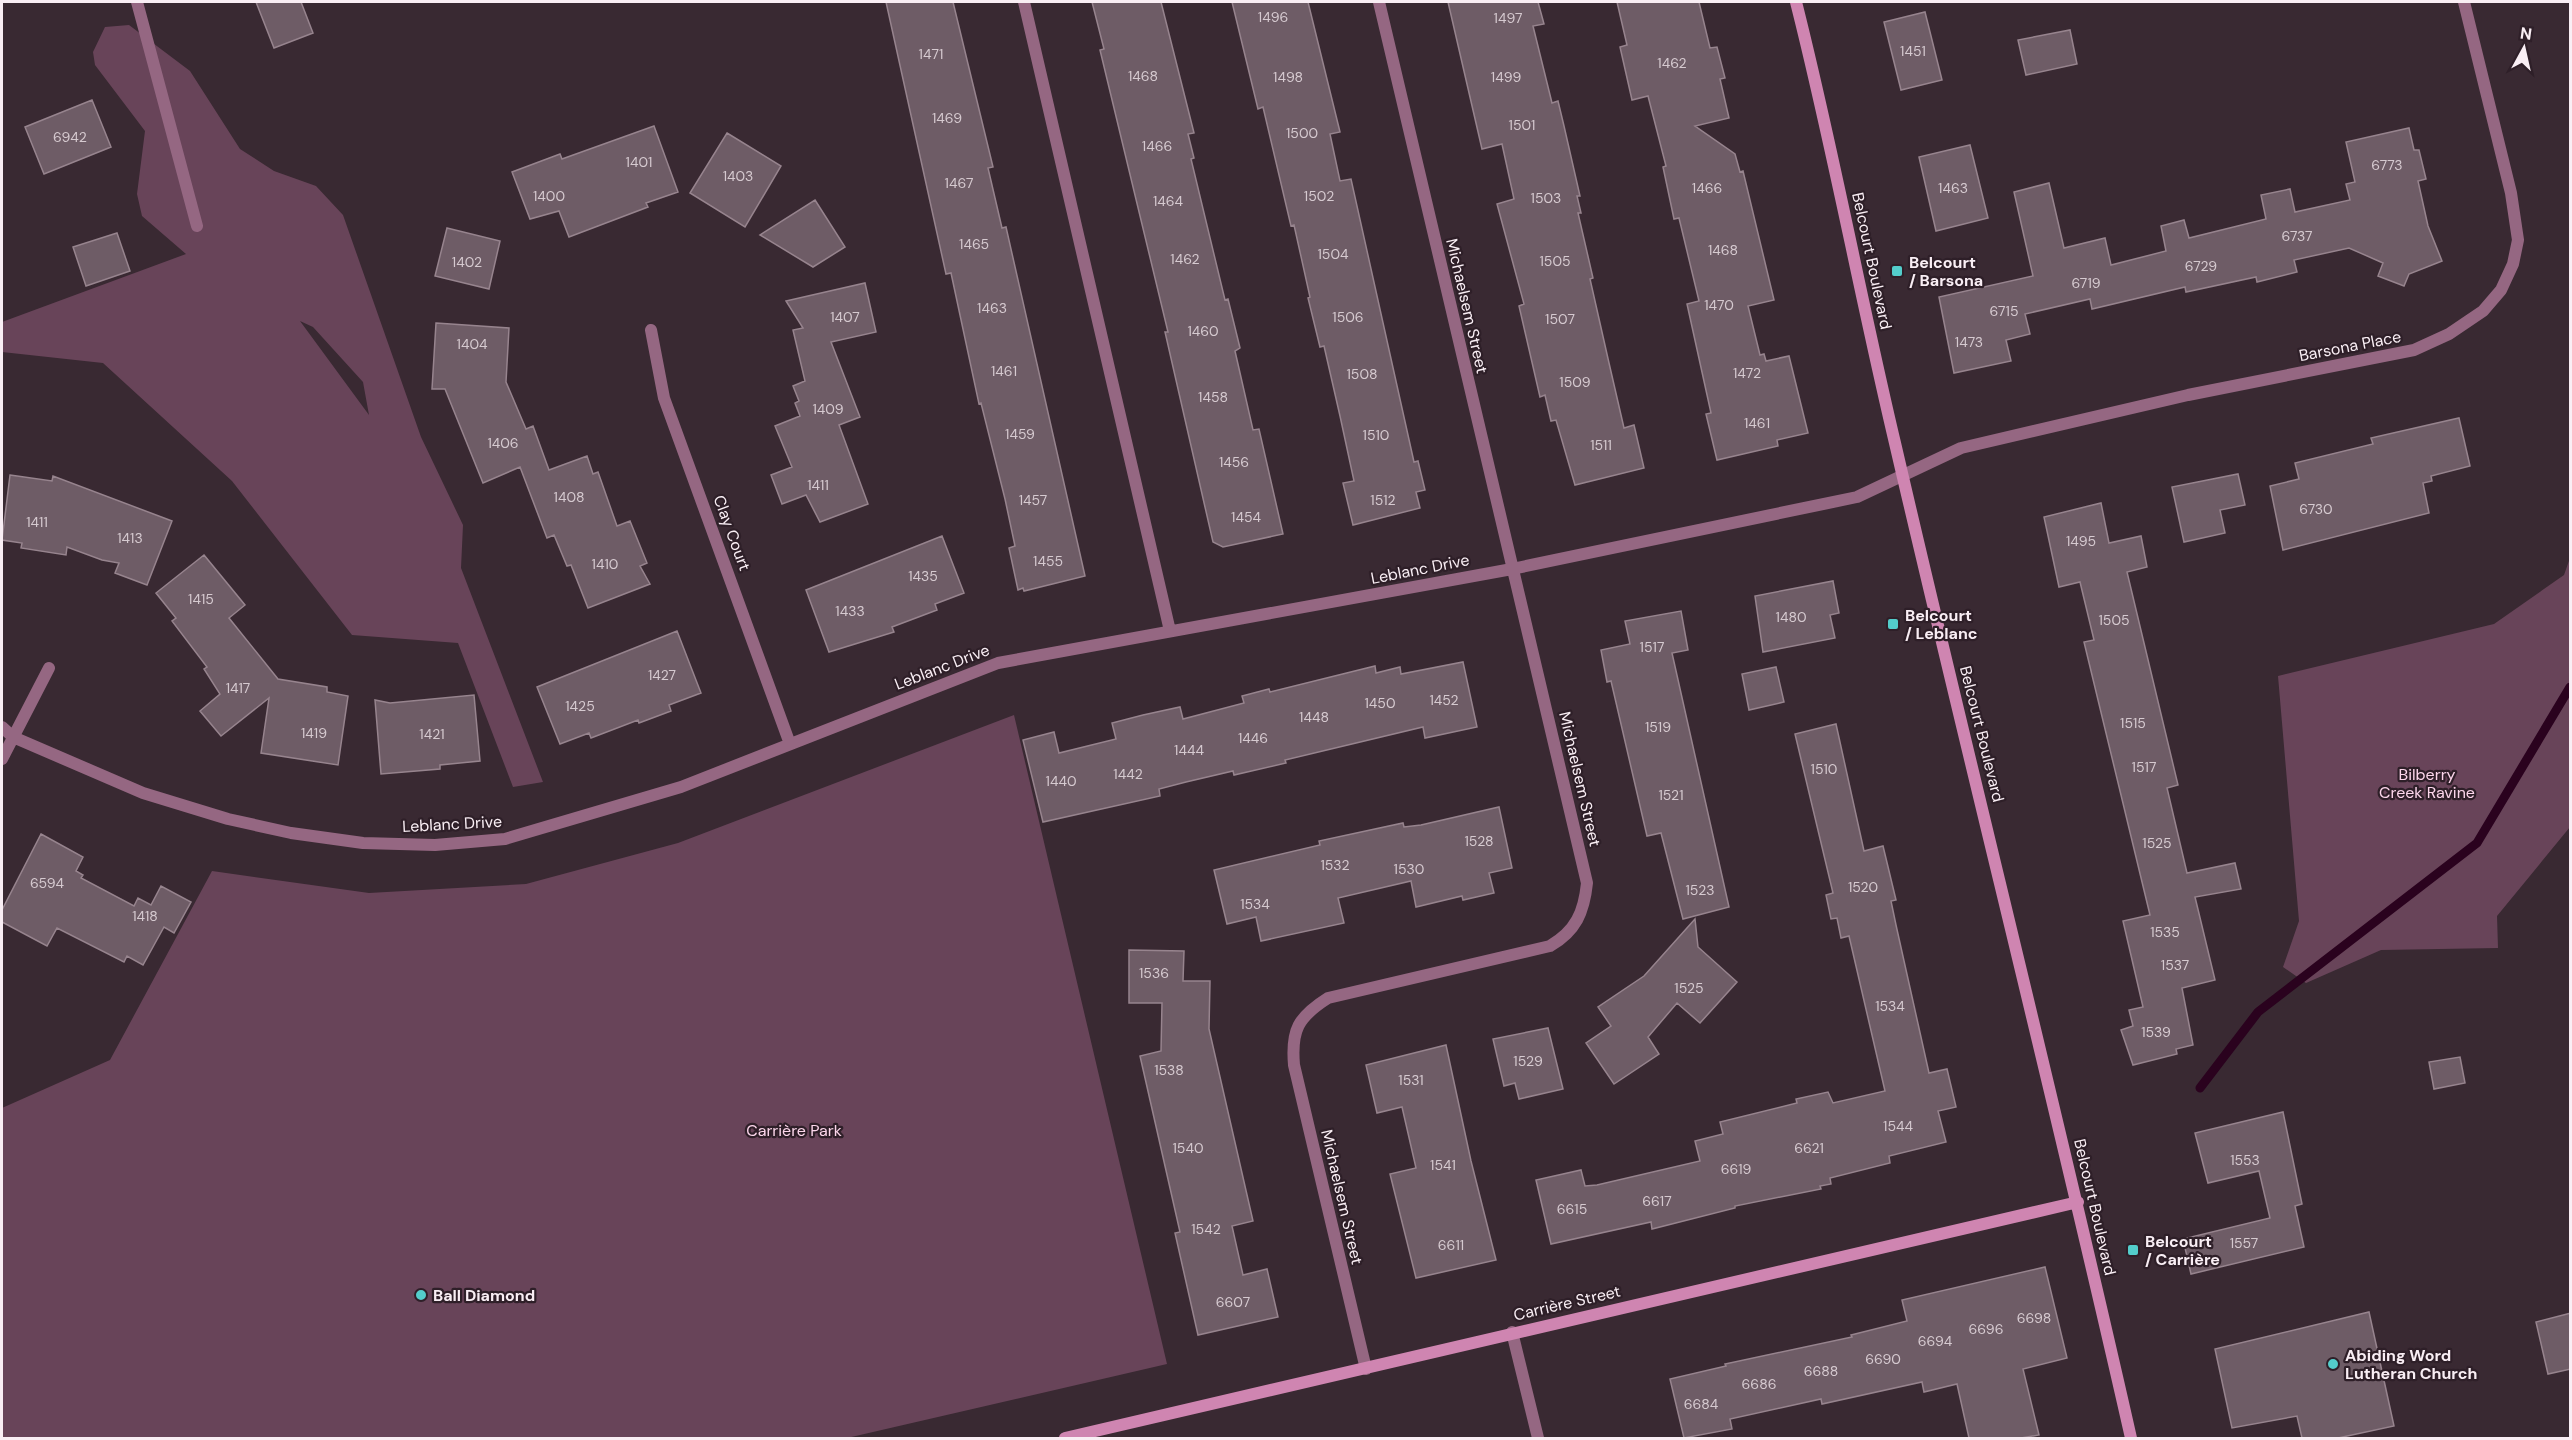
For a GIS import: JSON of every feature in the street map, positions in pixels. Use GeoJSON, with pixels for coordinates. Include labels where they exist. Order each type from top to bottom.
{"type":"FeatureCollection","features":[{"type":"Feature","properties":{"kind":"street"},"geometry":{"type":"LineString","coordinates":[[137,2],[197,226]]}},
{"type":"Feature","properties":{"kind":"street"},"geometry":{"type":"LineString","coordinates":[[1024,2],[1170,631]]}},
{"type":"Feature","properties":{"kind":"street","name":"Michaelsem Street"},"geometry":{"type":"LineString","coordinates":[[1366,1368],[1294,1065],[1292,1045],[1297,1026],[1310,1010],[1328,998],[1550,946],[1566,936],[1577,921],[1585,902],[1587,883],[1379,2]]}},
{"type":"Feature","properties":{"kind":"street","name":"Belcourt Boulevard"},"geometry":{"type":"LineString","coordinates":[[1796,2],[1822,102],[1902,475],[2078,1202],[2131,1438]]}},
{"type":"Feature","properties":{"kind":"street","name":"Barsona Place"},"geometry":{"type":"LineString","coordinates":[[1902,475],[1961,448],[2188,395],[2414,350],[2449,334],[2484,311],[2501,290],[2512,264],[2517,240],[2511,193],[2464,2]]}},
{"type":"Feature","properties":{"kind":"street","name":"Clay Court"},"geometry":{"type":"LineString","coordinates":[[651,330],[664,398],[790,744]]}},
{"type":"Feature","properties":{"kind":"street","name":"Leblanc Drive"},"geometry":{"type":"LineString","coordinates":[[2,728],[13,737],[143,793],[228,819],[291,833],[363,843],[435,845],[505,839],[569,822],[681,787],[998,663],[1512,569],[1857,497],[1902,475]]}},
{"type":"Feature","properties":{"kind":"street"},"geometry":{"type":"LineString","coordinates":[[2,759],[49,668]]}},
{"type":"Feature","properties":{"kind":"street","name":"Carrière Street"},"geometry":{"type":"LineString","coordinates":[[1065,1438],[1512,1332],[2078,1202]]}},
{"type":"Feature","properties":{"kind":"street"},"geometry":{"type":"LineString","coordinates":[[1512,1332],[1538,1438]]}},
{"type":"Feature","properties":{"kind":"green space"},"geometry":{"type":"Polygon","coordinates":[[[129,25],[190,71],[240,149],[274,171],[316,186],[343,215],[421,437],[463,525],[461,568],[543,782],[513,787],[458,643],[352,635],[232,481],[103,363],[2,352],[2,322],[186,254],[142,216],[137,194],[145,131],[95,65],[93,52],[105,27],[129,25]],[[300,321],[369,415],[363,382],[313,327],[300,321]]]}},
{"type":"Feature","properties":{"kind":"green space","name":"Bilberry Creek Ravine"},"geometry":{"type":"Polygon","coordinates":[[[2570,558],[2570,827],[2497,916],[2498,948],[2381,950],[2306,983],[2283,967],[2299,921],[2278,676],[2494,624],[2564,575],[2570,558]]]}},
{"type":"Feature","properties":{"kind":"green space","name":"Carrière Park"},"geometry":{"type":"Polygon","coordinates":[[[1014,715],[1167,1364],[847,1438],[2,1438],[2,1108],[110,1060],[212,871],[369,893],[526,884],[678,843],[1014,715]]]}},
{"type":"Feature","properties":{"kind":"building"},"geometry":{"type":"Polygon","coordinates":[[[256,2],[301,2],[313,33],[274,48],[256,2]]]}},
{"type":"Feature","properties":{"kind":"building"},"geometry":{"type":"Polygon","coordinates":[[[886,2],[953,2],[993,167],[988,168],[1002,228],[1006,227],[1085,576],[1024,591],[1023,588],[1018,590],[1009,548],[1015,546],[1005,499],[981,403],[979,404],[951,273],[946,274],[886,2]]]}},
{"type":"Feature","properties":{"kind":"building"},"geometry":{"type":"Polygon","coordinates":[[[1092,2],[1161,2],[1194,133],[1188,134],[1194,158],[1191,159],[1225,300],[1228,299],[1240,348],[1235,351],[1253,430],[1259,429],[1283,534],[1223,547],[1213,542],[1165,332],[1168,332],[1100,50],[1104,49],[1092,2]]]}},
{"type":"Feature","properties":{"kind":"building"},"geometry":{"type":"Polygon","coordinates":[[[1232,2],[1308,2],[1340,132],[1330,134],[1340,181],[1351,179],[1414,462],[1418,461],[1425,490],[1416,492],[1420,508],[1353,525],[1343,483],[1354,481],[1324,346],[1320,347],[1294,225],[1291,226],[1263,107],[1258,109],[1232,2]]]}},
{"type":"Feature","properties":{"kind":"building"},"geometry":{"type":"Polygon","coordinates":[[[1448,2],[1538,2],[1544,24],[1533,26],[1552,103],[1558,101],[1580,196],[1577,196],[1581,213],[1578,213],[1609,363],[1624,428],[1634,425],[1644,468],[1575,485],[1556,420],[1551,421],[1545,395],[1540,397],[1519,306],[1524,304],[1497,204],[1514,199],[1502,144],[1482,149],[1448,2]]]}},
{"type":"Feature","properties":{"kind":"building"},"geometry":{"type":"Polygon","coordinates":[[[1617,2],[1699,2],[1710,48],[1717,47],[1725,78],[1720,79],[1729,118],[1695,126],[1735,154],[1740,172],[1743,171],[1774,300],[1748,306],[1760,355],[1764,354],[1766,361],[1789,356],[1808,433],[1777,440],[1778,446],[1717,460],[1706,414],[1711,413],[1687,304],[1699,301],[1679,218],[1674,219],[1663,167],[1666,166],[1648,96],[1632,100],[1620,47],[1627,45],[1617,2]]]}},
{"type":"Feature","properties":{"kind":"building"},"geometry":{"type":"Polygon","coordinates":[[[1925,12],[1942,80],[1901,90],[1884,22],[1925,12]]]}},
{"type":"Feature","properties":{"kind":"building"},"geometry":{"type":"Polygon","coordinates":[[[2070,30],[2077,64],[2026,75],[2018,40],[2070,30]]]}},
{"type":"Feature","properties":{"kind":"building"},"geometry":{"type":"Polygon","coordinates":[[[92,100],[111,147],[44,174],[25,127],[92,100]]]}},
{"type":"Feature","properties":{"kind":"building"},"geometry":{"type":"Polygon","coordinates":[[[654,126],[678,192],[646,203],[648,207],[569,237],[559,211],[530,219],[512,172],[560,154],[562,159],[654,126]]]}},
{"type":"Feature","properties":{"kind":"building"},"geometry":{"type":"Polygon","coordinates":[[[2409,128],[2414,150],[2419,150],[2426,179],[2418,181],[2428,226],[2442,261],[2409,274],[2404,286],[2378,276],[2383,263],[2349,248],[2294,260],[2297,272],[2257,282],[2256,277],[2186,292],[2185,287],[2092,309],[2090,299],[2025,314],[2030,334],[2006,340],[2011,361],[1954,373],[1939,297],[2033,276],[2014,192],[2049,183],[2064,248],[2105,238],[2111,265],[2166,251],[2161,226],[2184,220],[2189,238],[2266,219],[2261,195],[2290,189],[2295,212],[2350,200],[2346,184],[2355,182],[2346,142],[2409,128]]]}},
{"type":"Feature","properties":{"kind":"building"},"geometry":{"type":"Polygon","coordinates":[[[727,133],[781,166],[745,227],[690,193],[727,133]]]}},
{"type":"Feature","properties":{"kind":"building"},"geometry":{"type":"Polygon","coordinates":[[[1970,145],[1988,218],[1936,231],[1919,157],[1970,145]]]}},
{"type":"Feature","properties":{"kind":"building"},"geometry":{"type":"Polygon","coordinates":[[[815,200],[845,247],[813,267],[760,235],[815,200]]]}},
{"type":"Feature","properties":{"kind":"building"},"geometry":{"type":"Polygon","coordinates":[[[447,228],[500,241],[489,289],[435,276],[447,228]]]}},
{"type":"Feature","properties":{"kind":"building"},"geometry":{"type":"Polygon","coordinates":[[[117,233],[130,271],[86,286],[73,247],[117,233]]]}},
{"type":"Feature","properties":{"kind":"building"},"geometry":{"type":"Polygon","coordinates":[[[865,283],[876,332],[831,342],[860,417],[839,425],[868,504],[820,522],[806,495],[782,504],[771,475],[792,467],[775,426],[800,416],[795,403],[799,401],[793,386],[805,381],[793,330],[803,328],[786,301],[865,283]]]}},
{"type":"Feature","properties":{"kind":"building"},"geometry":{"type":"Polygon","coordinates":[[[436,323],[509,328],[506,382],[526,429],[533,426],[549,470],[587,456],[593,474],[598,472],[617,526],[630,521],[647,563],[640,566],[650,584],[588,608],[571,565],[567,566],[554,535],[547,538],[520,467],[483,483],[445,389],[432,389],[436,323]]]}},
{"type":"Feature","properties":{"kind":"building"},"geometry":{"type":"Polygon","coordinates":[[[2459,418],[2470,466],[2431,476],[2432,481],[2423,483],[2429,513],[2283,550],[2270,486],[2299,479],[2295,463],[2373,444],[2371,438],[2459,418]]]}},
{"type":"Feature","properties":{"kind":"building"},"geometry":{"type":"Polygon","coordinates":[[[2238,474],[2245,505],[2220,510],[2225,533],[2184,542],[2172,487],[2238,474]]]}},
{"type":"Feature","properties":{"kind":"building"},"geometry":{"type":"Polygon","coordinates":[[[10,475],[52,481],[53,476],[172,521],[147,585],[115,573],[119,563],[102,560],[67,547],[66,555],[21,548],[22,543],[2,540],[10,475]]]}},
{"type":"Feature","properties":{"kind":"building"},"geometry":{"type":"Polygon","coordinates":[[[2101,503],[2109,543],[2141,536],[2147,567],[2127,572],[2178,785],[2167,788],[2187,873],[2235,863],[2241,889],[2195,897],[2215,980],[2182,988],[2193,1045],[2176,1049],[2177,1054],[2133,1065],[2121,1030],[2133,1026],[2129,1010],[2143,1007],[2123,921],[2150,915],[2084,642],[2094,640],[2080,582],[2059,587],[2044,517],[2101,503]]]}},
{"type":"Feature","properties":{"kind":"building"},"geometry":{"type":"Polygon","coordinates":[[[942,536],[964,593],[935,604],[937,610],[892,627],[894,632],[829,652],[806,590],[942,536]]]}},
{"type":"Feature","properties":{"kind":"building"},"geometry":{"type":"Polygon","coordinates":[[[204,555],[245,605],[229,618],[278,679],[327,687],[327,692],[348,696],[338,765],[261,753],[269,698],[221,736],[200,711],[220,694],[204,669],[207,667],[172,621],[176,618],[156,593],[204,555]]]}},
{"type":"Feature","properties":{"kind":"building"},"geometry":{"type":"Polygon","coordinates":[[[1833,581],[1839,613],[1830,615],[1835,638],[1763,652],[1755,596],[1833,581]]]}},
{"type":"Feature","properties":{"kind":"building"},"geometry":{"type":"Polygon","coordinates":[[[1681,611],[1688,650],[1672,653],[1729,907],[1683,919],[1661,833],[1647,836],[1611,681],[1607,682],[1601,650],[1630,644],[1625,621],[1681,611]]]}},
{"type":"Feature","properties":{"kind":"building"},"geometry":{"type":"Polygon","coordinates":[[[677,631],[701,693],[669,705],[671,711],[639,723],[638,720],[591,738],[589,733],[560,744],[537,687],[677,631]]]}},
{"type":"Feature","properties":{"kind":"building"},"geometry":{"type":"Polygon","coordinates":[[[1463,662],[1477,727],[1425,738],[1423,727],[1285,760],[1286,763],[1234,775],[1233,771],[1186,782],[1159,789],[1160,796],[1043,822],[1023,740],[1054,732],[1059,753],[1116,739],[1112,723],[1143,715],[1180,707],[1183,719],[1244,703],[1242,696],[1269,689],[1270,692],[1375,666],[1376,673],[1400,667],[1401,674],[1463,662]]]}},
{"type":"Feature","properties":{"kind":"building"},"geometry":{"type":"Polygon","coordinates":[[[1776,667],[1784,702],[1749,710],[1742,674],[1776,667]]]}},
{"type":"Feature","properties":{"kind":"building"},"geometry":{"type":"Polygon","coordinates":[[[474,695],[480,761],[440,765],[440,769],[381,774],[375,700],[390,703],[474,695]]]}},
{"type":"Feature","properties":{"kind":"building"},"geometry":{"type":"Polygon","coordinates":[[[1836,724],[1864,851],[1883,846],[1896,900],[1891,901],[1929,1073],[1947,1069],[1956,1107],[1938,1111],[1946,1142],[1889,1156],[1890,1163],[1830,1178],[1831,1184],[1820,1186],[1821,1189],[1735,1206],[1735,1208],[1652,1229],[1651,1222],[1551,1244],[1536,1180],[1581,1170],[1585,1186],[1597,1185],[1700,1161],[1695,1141],[1723,1134],[1720,1122],[1797,1103],[1796,1099],[1828,1092],[1833,1103],[1885,1091],[1849,936],[1841,938],[1837,918],[1831,919],[1826,895],[1833,893],[1795,734],[1836,724]]]}},
{"type":"Feature","properties":{"kind":"building"},"geometry":{"type":"Polygon","coordinates":[[[1499,807],[1512,868],[1489,873],[1494,893],[1463,900],[1462,896],[1416,907],[1411,881],[1338,898],[1344,923],[1261,941],[1256,917],[1227,924],[1214,870],[1320,845],[1319,841],[1403,823],[1404,827],[1421,825],[1499,807]]]}},
{"type":"Feature","properties":{"kind":"building"},"geometry":{"type":"Polygon","coordinates":[[[41,834],[83,857],[76,871],[83,875],[81,878],[134,906],[138,898],[151,905],[161,886],[191,902],[174,933],[164,927],[143,965],[127,956],[124,962],[57,928],[47,946],[2,922],[2,910],[41,834]]]}},
{"type":"Feature","properties":{"kind":"building"},"geometry":{"type":"Polygon","coordinates":[[[1695,919],[1698,947],[1737,982],[1700,1023],[1677,1003],[1648,1037],[1659,1054],[1614,1084],[1586,1043],[1611,1026],[1598,1007],[1644,976],[1695,919]]]}},
{"type":"Feature","properties":{"kind":"building"},"geometry":{"type":"Polygon","coordinates":[[[1129,950],[1184,951],[1183,981],[1210,981],[1209,1029],[1253,1221],[1232,1226],[1243,1275],[1267,1269],[1278,1317],[1198,1335],[1175,1233],[1180,1232],[1140,1056],[1161,1051],[1162,1003],[1129,1003],[1129,950]]]}},
{"type":"Feature","properties":{"kind":"building"},"geometry":{"type":"Polygon","coordinates":[[[1548,1028],[1563,1089],[1519,1099],[1515,1083],[1504,1086],[1493,1039],[1548,1028]]]}},
{"type":"Feature","properties":{"kind":"building"},"geometry":{"type":"Polygon","coordinates":[[[1446,1045],[1471,1161],[1496,1260],[1416,1278],[1390,1174],[1416,1168],[1402,1107],[1377,1113],[1366,1065],[1446,1045]]]}},
{"type":"Feature","properties":{"kind":"building"},"geometry":{"type":"Polygon","coordinates":[[[2460,1057],[2465,1083],[2434,1089],[2429,1062],[2460,1057]]]}},
{"type":"Feature","properties":{"kind":"building"},"geometry":{"type":"Polygon","coordinates":[[[2283,1112],[2302,1204],[2295,1206],[2304,1247],[2191,1274],[2183,1239],[2270,1218],[2259,1171],[2208,1183],[2195,1133],[2283,1112]]]}},
{"type":"Feature","properties":{"kind":"building"},"geometry":{"type":"Polygon","coordinates":[[[2045,1267],[2067,1358],[2023,1369],[2039,1435],[2021,1438],[1969,1438],[1957,1384],[1924,1392],[1922,1382],[1822,1404],[1821,1399],[1730,1419],[1732,1429],[1684,1438],[1670,1379],[1726,1366],[1725,1364],[1852,1337],[1851,1335],[1907,1321],[1902,1300],[2045,1267]]]}},
{"type":"Feature","properties":{"kind":"building","name":"Abiding Word Lutheran Church"},"geometry":{"type":"Polygon","coordinates":[[[2369,1312],[2394,1426],[2338,1438],[2302,1438],[2297,1416],[2232,1428],[2215,1349],[2369,1312]]]}},
{"type":"Feature","properties":{"kind":"building"},"geometry":{"type":"Polygon","coordinates":[[[2571,1313],[2571,1369],[2548,1374],[2536,1322],[2571,1313]]]}},
{"type":"Feature","properties":{"kind":"waterway"},"geometry":{"type":"LineString","coordinates":[[2200,1088],[2258,1012],[2477,843],[2570,687]]}},
{"type":"Feature","properties":{"kind":"place","name":"Belcourt / Barsona"},"geometry":{"type":"Point","coordinates":[1897,271]}},
{"type":"Feature","properties":{"kind":"place","name":"Belcourt / Leblanc"},"geometry":{"type":"Point","coordinates":[1893,624]}},
{"type":"Feature","properties":{"kind":"place","name":"Belcourt / Carrière"},"geometry":{"type":"Point","coordinates":[2133,1250]}},
{"type":"Feature","properties":{"kind":"place","name":"Ball Diamond"},"geometry":{"type":"Point","coordinates":[421,1295]}},
{"type":"Feature","properties":{"kind":"place","name":"Abiding Word Lutheran Church"},"geometry":{"type":"Point","coordinates":[2333,1364]}}]}
